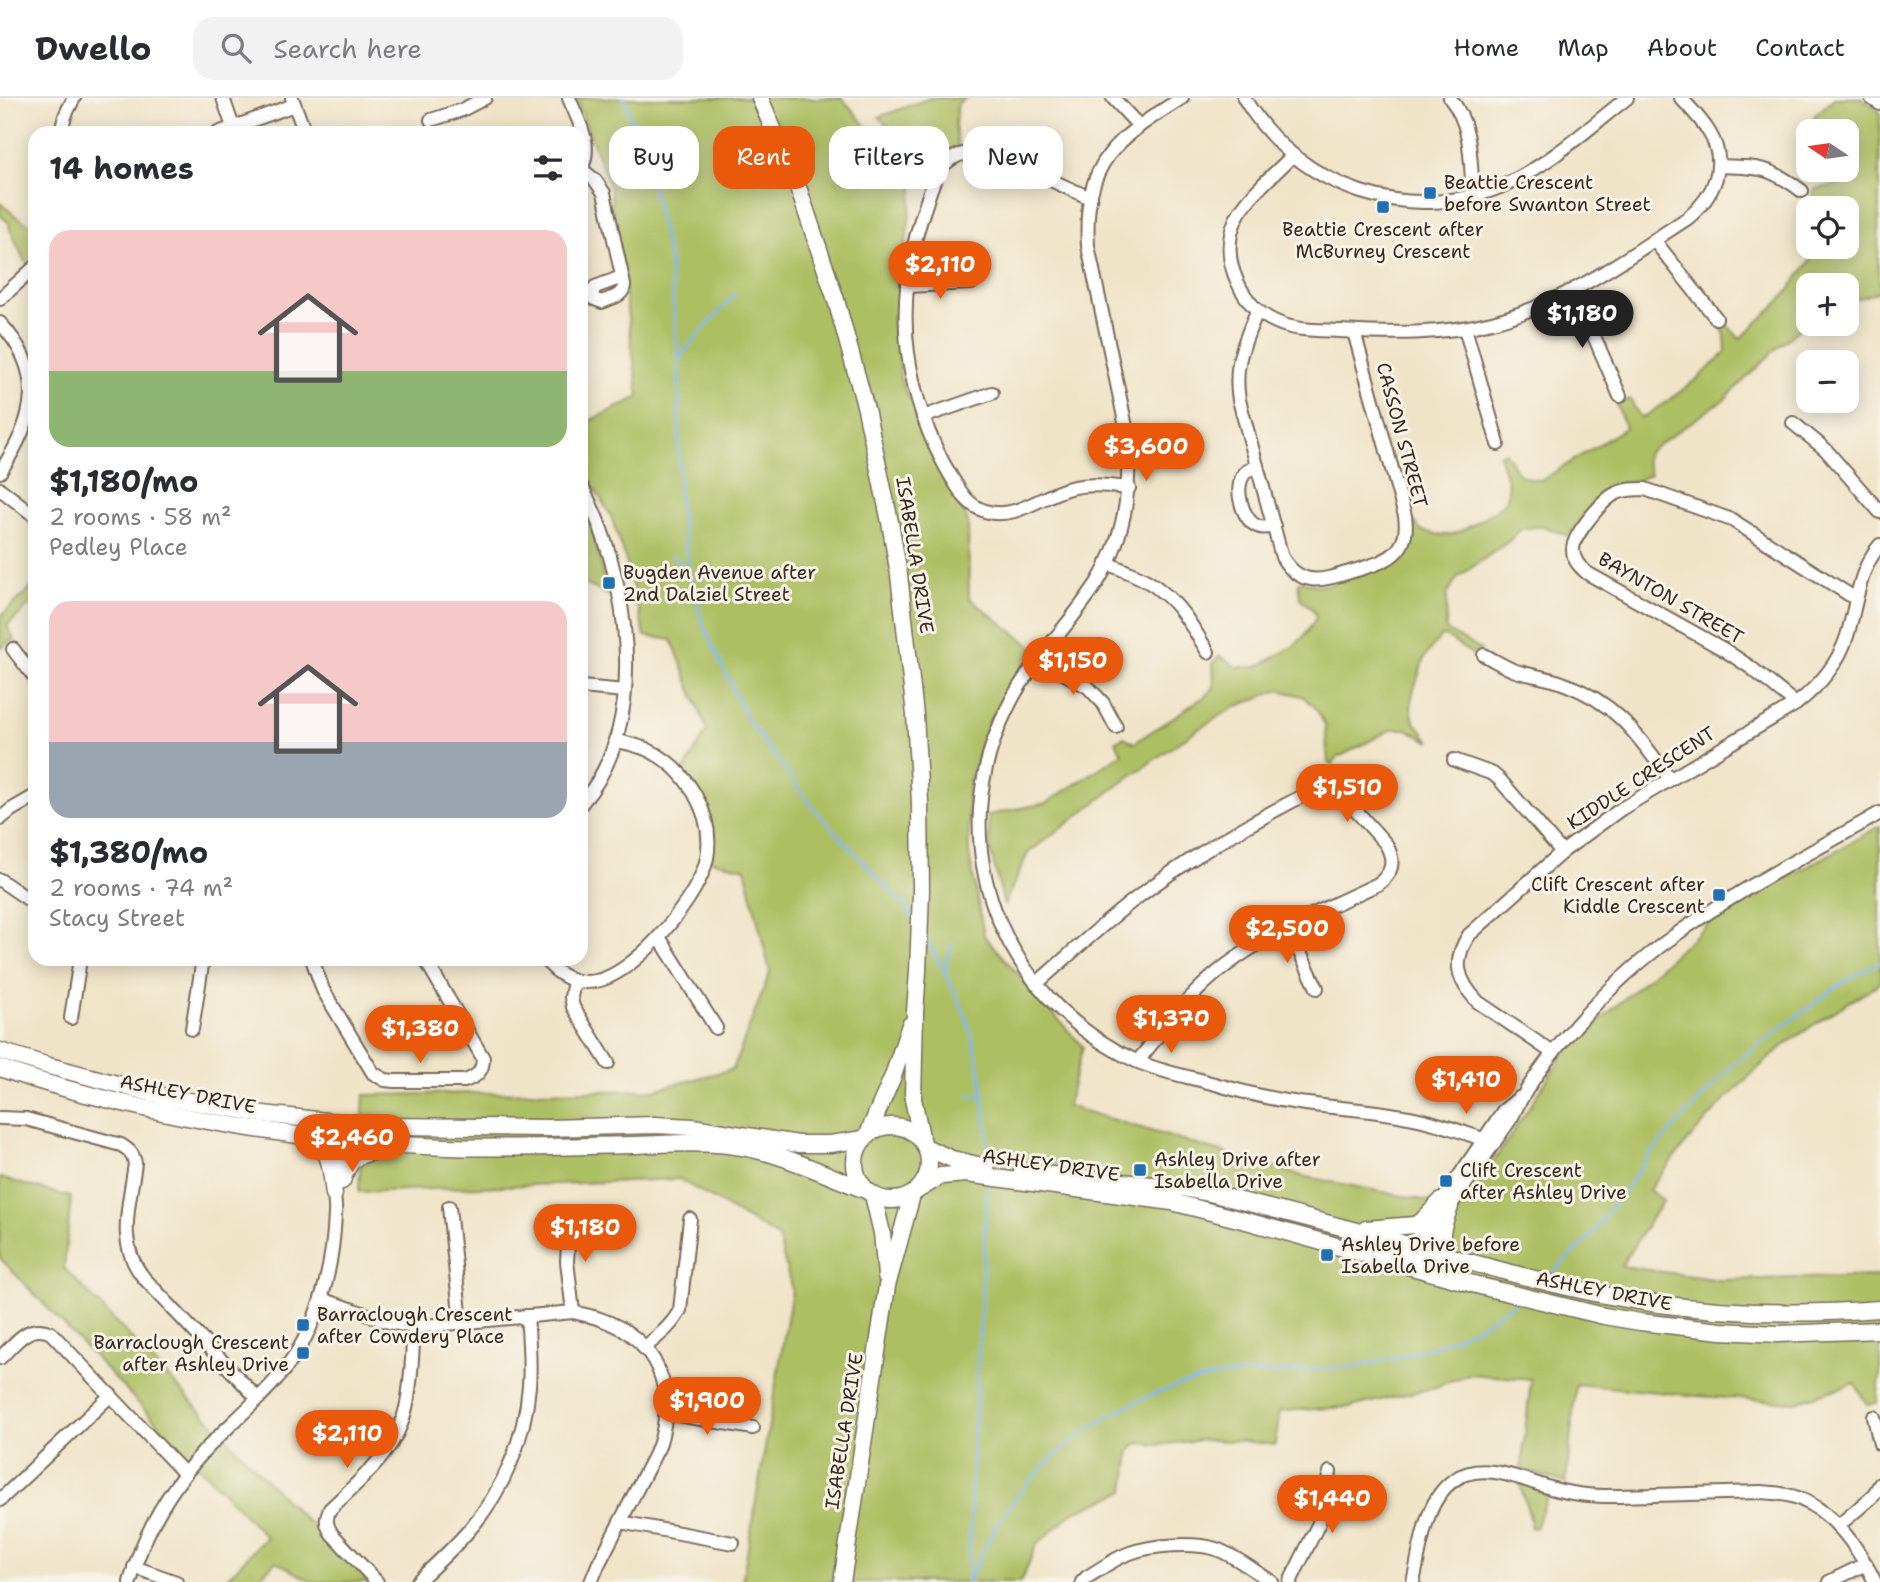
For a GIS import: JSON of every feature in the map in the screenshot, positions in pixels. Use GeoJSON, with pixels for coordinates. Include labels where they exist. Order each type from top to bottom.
{"type":"FeatureCollection","features":[{"type":"Feature","properties":{"kind":"main road","name":"ISABELLA DRIVE"},"geometry":{"type":"LineString","coordinates":[[758,98],[799,190],[836,300],[866,409],[890,522],[906,630],[920,802],[921,891],[912,1099],[924,1144]]}},
{"type":"Feature","properties":{"kind":"main road","name":"ISABELLA DRIVE"},"geometry":{"type":"LineString","coordinates":[[866,1137],[893,1076],[915,1012]]}},
{"type":"Feature","properties":{"kind":"main road","name":"ASHLEY DRIVE"},"geometry":{"type":"LineString","coordinates":[[0,1051],[166,1097],[263,1114],[326,1121],[392,1126],[548,1128],[655,1125],[702,1129],[798,1144],[830,1144],[866,1137]]}},
{"type":"Feature","properties":{"kind":"main road","name":"ASHLEY DRIVE"},"geometry":{"type":"LineString","coordinates":[[0,1068],[90,1096],[206,1121],[294,1135],[395,1145],[507,1148],[696,1143],[728,1145],[774,1155],[871,1193]]}},
{"type":"Feature","properties":{"kind":"main road"},"geometry":{"type":"LineString","coordinates":[[896,1126],[912,1131],[924,1144],[929,1159],[929,1168],[923,1184],[902,1199],[892,1200],[871,1193],[861,1182],[856,1168],[857,1152],[866,1137],[879,1128],[896,1126]]}},
{"type":"Feature","properties":{"kind":"main road"},"geometry":{"type":"LineString","coordinates":[[294,1135],[318,1141],[326,1152],[337,1194]]}},
{"type":"Feature","properties":{"kind":"main road","name":"ASHLEY DRIVE"},"geometry":{"type":"LineString","coordinates":[[924,1144],[967,1169]]}},
{"type":"Feature","properties":{"kind":"main road"},"geometry":{"type":"LineString","coordinates":[[337,1194],[350,1161],[395,1145]]}},
{"type":"Feature","properties":{"kind":"main road","name":"ASHLEY DRIVE"},"geometry":{"type":"LineString","coordinates":[[915,1192],[941,1176],[967,1169],[1172,1202],[1446,1277],[1604,1316],[1721,1331],[1808,1334],[1880,1330]]}},
{"type":"Feature","properties":{"kind":"main road","name":"ASHLEY DRIVE"},"geometry":{"type":"LineString","coordinates":[[1017,1177],[1182,1188],[1214,1194],[1416,1249],[1574,1288],[1651,1303],[1765,1314],[1880,1310]]}},
{"type":"Feature","properties":{"kind":"main road","name":"ISABELLA DRIVE"},"geometry":{"type":"LineString","coordinates":[[842,1582],[887,1286],[915,1192]]}},
{"type":"Feature","properties":{"kind":"main road","name":"ISABELLA DRIVE"},"geometry":{"type":"LineString","coordinates":[[871,1193],[882,1233],[887,1286]]}},
{"type":"Feature","properties":{"kind":"main road"},"geometry":{"type":"LineString","coordinates":[[1353,1230],[1415,1225],[1446,1204]]}},
{"type":"Feature","properties":{"kind":"main road"},"geometry":{"type":"LineString","coordinates":[[1446,1204],[1441,1240],[1447,1256]]}},
{"type":"Feature","properties":{"kind":"street"},"geometry":{"type":"LineString","coordinates":[[62,126],[74,98]]}},
{"type":"Feature","properties":{"kind":"street"},"geometry":{"type":"LineString","coordinates":[[223,98],[233,126]]}},
{"type":"Feature","properties":{"kind":"street"},"geometry":{"type":"LineString","coordinates":[[431,120],[463,110],[485,98]]}},
{"type":"Feature","properties":{"kind":"street"},"geometry":{"type":"LineString","coordinates":[[569,98],[581,126]]}},
{"type":"Feature","properties":{"kind":"street"},"geometry":{"type":"LineString","coordinates":[[1113,98],[1138,125]]}},
{"type":"Feature","properties":{"kind":"street"},"geometry":{"type":"LineString","coordinates":[[1182,98],[1138,125],[1120,140],[1106,157],[1090,198],[1086,226],[1088,246],[1125,422],[1129,448],[1129,488],[1125,517],[1107,563],[1084,602],[1039,659],[1009,705],[991,747],[981,806],[982,858],[995,911],[1019,961],[1058,1007],[1082,1028],[1138,1061],[1172,1073],[1265,1097],[1428,1121],[1489,1142]]}},
{"type":"Feature","properties":{"kind":"street"},"geometry":{"type":"LineString","coordinates":[[1244,98],[1271,136],[1312,170],[1333,181],[1378,197],[1426,202],[1473,196],[1500,187],[1537,167],[1627,98]]}},
{"type":"Feature","properties":{"kind":"street"},"geometry":{"type":"LineString","coordinates":[[1450,98],[1465,123],[1473,196]]}},
{"type":"Feature","properties":{"kind":"street"},"geometry":{"type":"LineString","coordinates":[[1292,156],[1246,204],[1231,233],[1230,257],[1233,274],[1257,311],[1288,327],[1415,334],[1465,328],[1522,313],[1574,290],[1701,208],[1716,181],[1717,153],[1710,133],[1681,98]]}},
{"type":"Feature","properties":{"kind":"street"},"geometry":{"type":"LineString","coordinates":[[1871,98],[1880,104]]}},
{"type":"Feature","properties":{"kind":"street"},"geometry":{"type":"LineString","coordinates":[[235,126],[293,101],[302,126]]}},
{"type":"Feature","properties":{"kind":"street"},"geometry":{"type":"LineString","coordinates":[[1090,198],[996,155],[977,152],[954,157],[945,164],[938,172],[930,192],[919,222],[912,254],[905,318],[907,351],[923,417],[944,464],[969,502],[984,511],[1007,513],[1070,488],[1085,485],[1129,488]]}},
{"type":"Feature","properties":{"kind":"street"},"geometry":{"type":"LineString","coordinates":[[1718,166],[1764,169],[1776,173],[1802,191]]}},
{"type":"Feature","properties":{"kind":"street"},"geometry":{"type":"LineString","coordinates":[[588,174],[604,193],[622,276]]}},
{"type":"Feature","properties":{"kind":"street"},"geometry":{"type":"LineString","coordinates":[[1654,240],[1716,318]]}},
{"type":"Feature","properties":{"kind":"street"},"geometry":{"type":"LineString","coordinates":[[0,299],[28,273]]}},
{"type":"Feature","properties":{"kind":"street"},"geometry":{"type":"LineString","coordinates":[[907,286],[971,283]]}},
{"type":"Feature","properties":{"kind":"street"},"geometry":{"type":"LineString","coordinates":[[1574,290],[1620,396]]}},
{"type":"Feature","properties":{"kind":"street","name":"CASSON STREET"},"geometry":{"type":"LineString","coordinates":[[1257,311],[1237,367],[1239,400],[1282,557],[1296,574],[1313,580],[1325,580],[1391,557],[1405,539],[1407,528],[1354,332]]}},
{"type":"Feature","properties":{"kind":"street"},"geometry":{"type":"LineString","coordinates":[[0,323],[17,344],[28,371]]}},
{"type":"Feature","properties":{"kind":"street"},"geometry":{"type":"LineString","coordinates":[[1465,328],[1498,444]]}},
{"type":"Feature","properties":{"kind":"street"},"geometry":{"type":"LineString","coordinates":[[923,417],[992,393]]}},
{"type":"Feature","properties":{"kind":"street"},"geometry":{"type":"LineString","coordinates":[[0,472],[28,421]]}},
{"type":"Feature","properties":{"kind":"street"},"geometry":{"type":"LineString","coordinates":[[1793,423],[1825,449],[1880,512]]}},
{"type":"Feature","properties":{"kind":"street"},"geometry":{"type":"LineString","coordinates":[[1257,466],[1241,478],[1241,502],[1253,524],[1262,528],[1274,526]]}},
{"type":"Feature","properties":{"kind":"street"},"geometry":{"type":"LineString","coordinates":[[0,489],[28,511]]}},
{"type":"Feature","properties":{"kind":"street","name":"BAYNTON STREET"},"geometry":{"type":"LineString","coordinates":[[1796,704],[1723,649],[1587,573],[1579,565],[1573,552],[1576,538],[1604,501],[1614,494],[1632,489],[1651,491],[1732,520],[1856,599]]}},
{"type":"Feature","properties":{"kind":"street"},"geometry":{"type":"LineString","coordinates":[[588,503],[610,559],[620,595],[626,659],[625,691],[615,740],[601,776],[588,794]]}},
{"type":"Feature","properties":{"kind":"street","name":"KIDDLE CRESCENT"},"geometry":{"type":"LineString","coordinates":[[1553,1053],[1478,1002],[1468,992],[1458,963],[1462,945],[1469,935],[1562,852],[1621,809],[1796,704],[1820,682],[1839,656],[1847,637],[1863,573],[1869,559],[1880,545]]}},
{"type":"Feature","properties":{"kind":"street"},"geometry":{"type":"LineString","coordinates":[[1107,563],[1163,592],[1185,616],[1208,652]]}},
{"type":"Feature","properties":{"kind":"street"},"geometry":{"type":"LineString","coordinates":[[13,649],[28,669]]}},
{"type":"Feature","properties":{"kind":"street"},"geometry":{"type":"LineString","coordinates":[[1484,655],[1513,670],[1561,682],[1602,702],[1628,724],[1670,779]]}},
{"type":"Feature","properties":{"kind":"street"},"geometry":{"type":"LineString","coordinates":[[1039,659],[1088,687],[1103,703],[1116,727]]}},
{"type":"Feature","properties":{"kind":"street"},"geometry":{"type":"LineString","coordinates":[[588,688],[625,691]]}},
{"type":"Feature","properties":{"kind":"street"},"geometry":{"type":"LineString","coordinates":[[551,966],[574,981],[592,982],[608,978],[633,961],[659,937],[691,894],[704,866],[709,841],[697,797],[672,765],[646,749],[615,740]]}},
{"type":"Feature","properties":{"kind":"street"},"geometry":{"type":"LineString","coordinates":[[1454,760],[1493,774],[1562,852]]}},
{"type":"Feature","properties":{"kind":"street"},"geometry":{"type":"LineString","coordinates":[[1037,984],[1119,912],[1196,856],[1244,827],[1312,790],[1333,790],[1348,800],[1391,852],[1392,866],[1389,874],[1378,884],[1287,928],[1247,951],[1212,977],[1188,1001],[1138,1061]]}},
{"type":"Feature","properties":{"kind":"street"},"geometry":{"type":"LineString","coordinates":[[1,816],[28,800]]}},
{"type":"Feature","properties":{"kind":"street"},"geometry":{"type":"LineString","coordinates":[[1335,1246],[1405,1255],[1416,1249],[1489,1142],[1512,1117],[1522,1096],[1553,1053],[1584,1016],[1618,982],[1673,936],[1724,903],[1880,813]]}},
{"type":"Feature","properties":{"kind":"street"},"geometry":{"type":"LineString","coordinates":[[0,880],[28,899]]}},
{"type":"Feature","properties":{"kind":"street"},"geometry":{"type":"LineString","coordinates":[[1287,928],[1317,988]]}},
{"type":"Feature","properties":{"kind":"street"},"geometry":{"type":"LineString","coordinates":[[659,937],[716,1028]]}},
{"type":"Feature","properties":{"kind":"street"},"geometry":{"type":"LineString","coordinates":[[71,1018],[79,966]]}},
{"type":"Feature","properties":{"kind":"street"},"geometry":{"type":"LineString","coordinates":[[192,1029],[202,966]]}},
{"type":"Feature","properties":{"kind":"street"},"geometry":{"type":"LineString","coordinates":[[314,966],[323,990],[368,1067],[377,1076],[394,1081],[472,1079],[482,1069],[484,1058],[429,966]]}},
{"type":"Feature","properties":{"kind":"street"},"geometry":{"type":"LineString","coordinates":[[574,981],[571,997],[573,1007],[608,1063]]}},
{"type":"Feature","properties":{"kind":"street"},"geometry":{"type":"LineString","coordinates":[[132,1575],[154,1520],[168,1496],[213,1442],[284,1371],[314,1320],[330,1268],[337,1194],[344,1156],[342,1140],[337,1132],[209,1111],[166,1097]]}},
{"type":"Feature","properties":{"kind":"street"},"geometry":{"type":"LineString","coordinates":[[0,1118],[26,1119],[121,1145],[129,1150],[135,1163],[126,1239],[131,1259],[144,1278],[258,1399]]}},
{"type":"Feature","properties":{"kind":"street"},"geometry":{"type":"LineString","coordinates":[[342,1140],[368,1133],[517,1135],[548,1128]]}},
{"type":"Feature","properties":{"kind":"street"},"geometry":{"type":"LineString","coordinates":[[449,1206],[461,1323]]}},
{"type":"Feature","properties":{"kind":"street"},"geometry":{"type":"LineString","coordinates":[[570,1216],[568,1261],[573,1312]]}},
{"type":"Feature","properties":{"kind":"street"},"geometry":{"type":"LineString","coordinates":[[644,1348],[667,1329],[680,1310],[690,1219]]}},
{"type":"Feature","properties":{"kind":"street"},"geometry":{"type":"LineString","coordinates":[[1416,1249],[1423,1264],[1446,1277]]}},
{"type":"Feature","properties":{"kind":"street"},"geometry":{"type":"LineString","coordinates":[[321,1299],[389,1322],[414,1327],[573,1312],[617,1326],[644,1348],[659,1371],[665,1387],[664,1430],[659,1446],[591,1582]]}},
{"type":"Feature","properties":{"kind":"street"},"geometry":{"type":"LineString","coordinates":[[417,1582],[472,1527],[491,1501],[512,1459],[522,1430],[530,1384],[527,1316]]}},
{"type":"Feature","properties":{"kind":"street"},"geometry":{"type":"LineString","coordinates":[[377,1582],[332,1534],[327,1516],[377,1463],[400,1427],[410,1386],[414,1327]]}},
{"type":"Feature","properties":{"kind":"street"},"geometry":{"type":"LineString","coordinates":[[0,1358],[29,1331],[43,1329],[51,1333],[185,1474]]}},
{"type":"Feature","properties":{"kind":"street"},"geometry":{"type":"LineString","coordinates":[[0,1500],[111,1395]]}},
{"type":"Feature","properties":{"kind":"street"},"geometry":{"type":"LineString","coordinates":[[666,1412],[753,1428]]}},
{"type":"Feature","properties":{"kind":"street"},"geometry":{"type":"LineString","coordinates":[[1874,1417],[1880,1444]]}},
{"type":"Feature","properties":{"kind":"street"},"geometry":{"type":"LineString","coordinates":[[1413,1582],[1433,1502],[1441,1490],[1452,1481],[1480,1471],[1588,1495],[1760,1492],[1799,1498],[1816,1507],[1838,1526],[1857,1549],[1875,1582]]}},
{"type":"Feature","properties":{"kind":"street"},"geometry":{"type":"LineString","coordinates":[[1290,1582],[1319,1523],[1330,1472]]}},
{"type":"Feature","properties":{"kind":"street"},"geometry":{"type":"LineString","coordinates":[[1838,1526],[1872,1496],[1880,1484]]}},
{"type":"Feature","properties":{"kind":"street"},"geometry":{"type":"LineString","coordinates":[[620,1522],[733,1543]]}},
{"type":"Feature","properties":{"kind":"street"},"geometry":{"type":"LineString","coordinates":[[1082,1582],[1130,1553],[1147,1548],[1173,1546],[1217,1549],[1272,1582]]}},
{"type":"Feature","properties":{"kind":"street"},"geometry":{"type":"LineString","coordinates":[[1829,1582],[1866,1564]]}},
{"type":"Feature","properties":{"kind":"street"},"geometry":{"type":"LineString","coordinates":[[132,1575],[161,1582]]}},
{"type":"Feature","properties":{"kind":"street"},"geometry":{"type":"LineString","coordinates":[[132,1575],[176,1582]]}},
{"type":"Feature","properties":{"kind":"green space"},"geometry":{"type":"Polygon","coordinates":[[[576,98],[842,98],[866,126],[829,126],[829,189],[913,189],[899,299],[900,379],[968,522],[969,598],[1034,648],[990,719],[968,785],[969,854],[984,936],[1083,1047],[1067,1106],[1302,1176],[1463,1208],[1566,1051],[1711,921],[1880,826],[1880,983],[1785,1045],[1747,1078],[1713,1113],[1649,1190],[1663,1200],[1621,1266],[1720,1280],[1880,1276],[1880,1376],[1877,1403],[1867,1405],[1855,1383],[1796,1402],[1576,1384],[1566,1483],[1521,1469],[1531,1379],[1469,1374],[1433,1388],[1350,1407],[1280,1411],[1275,1445],[1203,1440],[1134,1445],[1130,1451],[1125,1491],[1072,1513],[1036,1545],[1021,1582],[742,1582],[792,1290],[778,1237],[679,1179],[359,1192],[364,1095],[653,1090],[733,1069],[770,972],[745,868],[708,860],[710,848],[684,771],[707,730],[672,640],[645,636],[627,564],[611,516],[588,478],[588,422],[639,397],[610,189],[699,189],[699,126],[609,126],[609,185],[576,98]]]}},
{"type":"Feature","properties":{"kind":"green space"},"geometry":{"type":"Polygon","coordinates":[[[930,98],[966,98],[958,103],[955,124],[959,155],[949,163],[949,126],[887,126],[879,117],[930,98]]]}},
{"type":"Feature","properties":{"kind":"green space"},"geometry":{"type":"Polygon","coordinates":[[[1834,98],[1862,98],[1880,112],[1880,291],[1859,298],[1859,273],[1801,273],[1812,259],[1859,259],[1859,196],[1812,196],[1815,189],[1845,182],[1859,182],[1859,119],[1816,119],[1814,116],[1834,98]]]}},
{"type":"Feature","properties":{"kind":"green space"},"geometry":{"type":"Polygon","coordinates":[[[0,203],[28,223],[28,260],[25,262],[10,224],[0,215],[0,203]]]}},
{"type":"Feature","properties":{"kind":"green space"},"geometry":{"type":"Polygon","coordinates":[[[1796,280],[1796,332],[1726,398],[1648,452],[1646,460],[1650,474],[1637,481],[1602,491],[1568,536],[1543,526],[1521,529],[1509,541],[1457,578],[1447,595],[1446,630],[1481,650],[1472,654],[1445,636],[1440,637],[1424,658],[1412,696],[1411,709],[1414,721],[1431,742],[1407,729],[1392,729],[1337,758],[1333,764],[1328,763],[1325,725],[1315,707],[1302,696],[1279,690],[1235,707],[1192,733],[1028,853],[1004,905],[990,849],[988,815],[1046,803],[1122,754],[1116,741],[1124,737],[1134,743],[1204,697],[1214,687],[1213,662],[1220,656],[1237,667],[1257,667],[1294,646],[1316,618],[1314,611],[1300,598],[1300,581],[1327,585],[1390,565],[1407,546],[1415,522],[1420,530],[1437,534],[1449,535],[1466,529],[1491,513],[1507,498],[1506,476],[1499,455],[1505,452],[1522,476],[1542,480],[1625,428],[1617,405],[1630,399],[1641,419],[1675,396],[1726,352],[1725,335],[1721,327],[1726,324],[1740,339],[1783,298],[1796,280]]]}},
{"type":"Feature","properties":{"kind":"green space"},"geometry":{"type":"Polygon","coordinates":[[[588,521],[593,532],[608,595],[588,585],[588,521]]]}},
{"type":"Feature","properties":{"kind":"green space"},"geometry":{"type":"Polygon","coordinates":[[[28,591],[28,606],[7,626],[15,641],[9,641],[2,648],[0,617],[28,591]]]}},
{"type":"Feature","properties":{"kind":"green space"},"geometry":{"type":"Polygon","coordinates":[[[0,1178],[71,1197],[64,1268],[305,1520],[326,1532],[377,1582],[312,1582],[276,1561],[255,1582],[225,1580],[266,1537],[0,1258],[0,1178]]]}},
{"type":"Feature","properties":{"kind":"green space"},"geometry":{"type":"Polygon","coordinates":[[[1518,1478],[1551,1488],[1535,1528],[1530,1527],[1531,1521],[1518,1478]]]}},
{"type":"Feature","properties":{"kind":"waterway"},"geometry":{"type":"LineString","coordinates":[[624,98],[648,170],[669,259],[679,361],[679,502],[689,572],[703,624],[746,717],[811,805],[914,919]]}},
{"type":"Feature","properties":{"kind":"waterway"},"geometry":{"type":"LineString","coordinates":[[679,361],[685,350],[735,294]]}},
{"type":"Feature","properties":{"kind":"waterway"},"geometry":{"type":"LineString","coordinates":[[672,556],[688,571]]}},
{"type":"Feature","properties":{"kind":"waterway"},"geometry":{"type":"LineString","coordinates":[[926,939],[957,997],[971,1033],[984,1097],[988,1163]]}},
{"type":"Feature","properties":{"kind":"waterway"},"geometry":{"type":"LineString","coordinates":[[945,970],[952,943]]}},
{"type":"Feature","properties":{"kind":"waterway"},"geometry":{"type":"LineString","coordinates":[[1548,1277],[1590,1237],[1651,1153],[1733,1064],[1842,983],[1880,962]]}},
{"type":"Feature","properties":{"kind":"waterway"},"geometry":{"type":"LineString","coordinates":[[968,1095],[982,1097]]}},
{"type":"Feature","properties":{"kind":"waterway"},"geometry":{"type":"LineString","coordinates":[[968,1582],[987,1183]]}},
{"type":"Feature","properties":{"kind":"waterway"},"geometry":{"type":"LineString","coordinates":[[969,1580],[988,1541],[1037,1473],[1068,1445],[1102,1420],[1139,1400],[1179,1386],[1221,1376],[1343,1367],[1396,1358],[1448,1341],[1496,1316],[1518,1300]]}},
{"type":"Feature","properties":{"kind":"place","name":"Beattie Crescent before Swanton Street"},"geometry":{"type":"Point","coordinates":[1430,193]}},
{"type":"Feature","properties":{"kind":"place","name":"Beattie Crescent after McBurney Crescent"},"geometry":{"type":"Point","coordinates":[1383,207]}},
{"type":"Feature","properties":{"kind":"place","name":"Bugden Avenue after 2nd Dalziel Street"},"geometry":{"type":"Point","coordinates":[609,583]}},
{"type":"Feature","properties":{"kind":"place","name":"Clift Crescent after Kiddle Crescent"},"geometry":{"type":"Point","coordinates":[1719,895]}},
{"type":"Feature","properties":{"kind":"place","name":"Ashley Drive after Isabella Drive"},"geometry":{"type":"Point","coordinates":[1140,1170]}},
{"type":"Feature","properties":{"kind":"place","name":"Clift Crescent after Ashley Drive"},"geometry":{"type":"Point","coordinates":[1446,1181]}},
{"type":"Feature","properties":{"kind":"place","name":"Ashley Drive before Isabella Drive"},"geometry":{"type":"Point","coordinates":[1327,1255]}},
{"type":"Feature","properties":{"kind":"place","name":"Barraclough Crescent after Cowdery Place"},"geometry":{"type":"Point","coordinates":[303,1325]}},
{"type":"Feature","properties":{"kind":"place","name":"Barraclough Crescent after Ashley Drive"},"geometry":{"type":"Point","coordinates":[303,1353]}}]}
